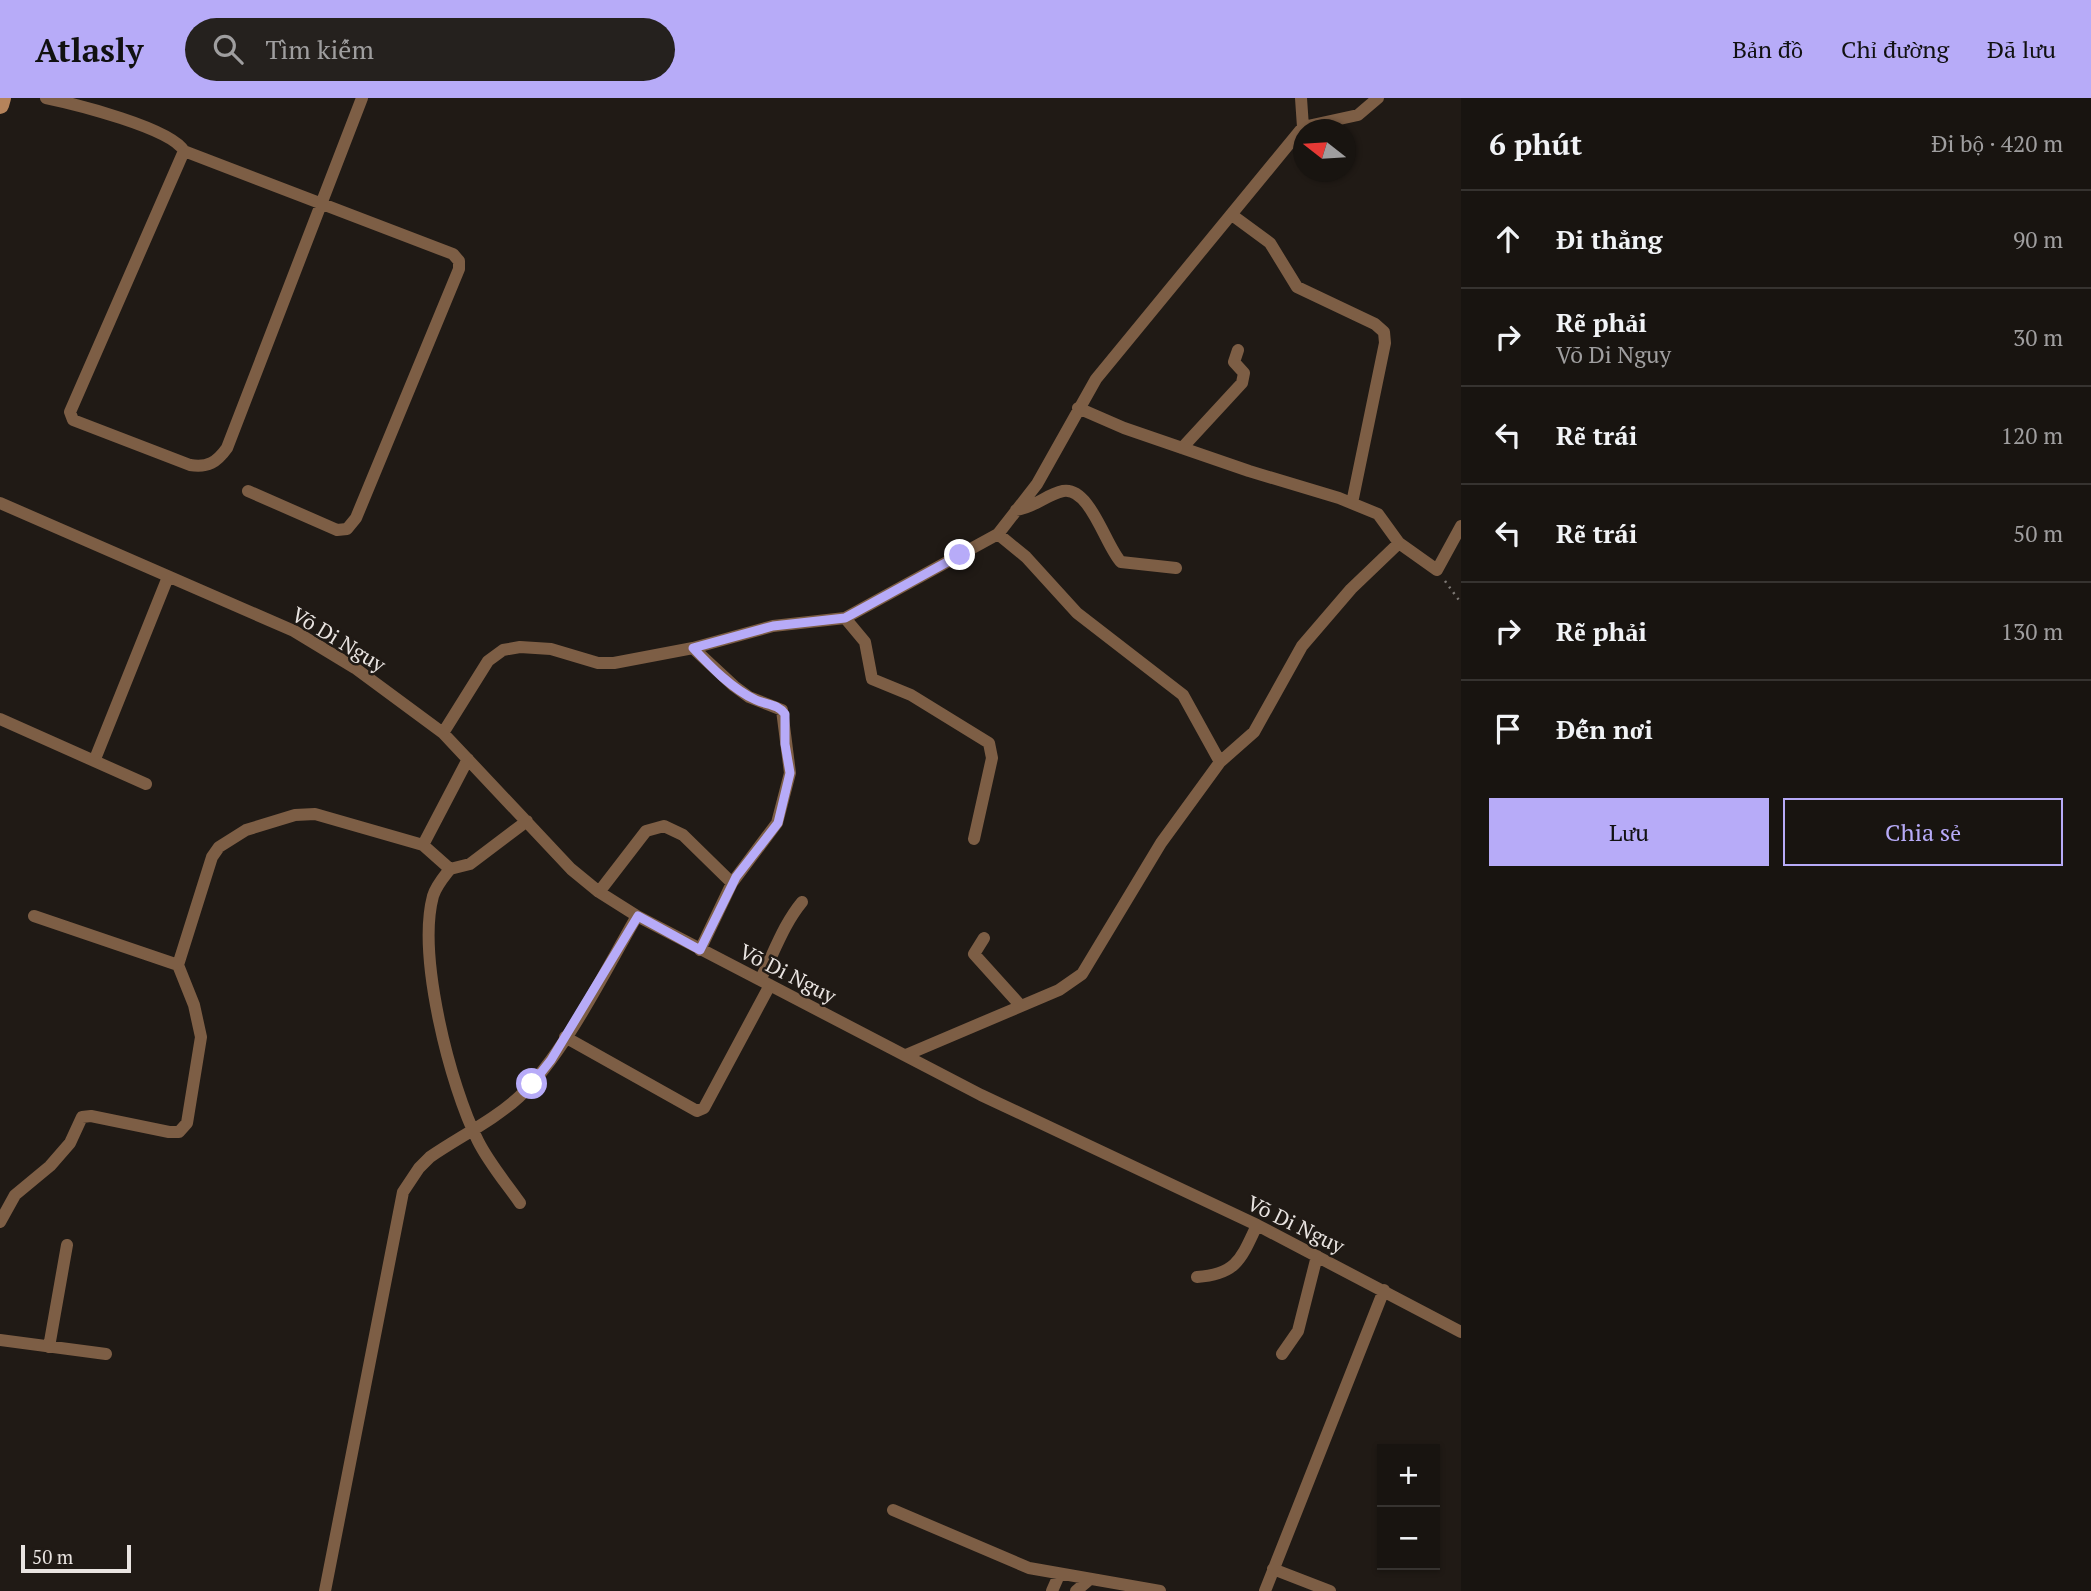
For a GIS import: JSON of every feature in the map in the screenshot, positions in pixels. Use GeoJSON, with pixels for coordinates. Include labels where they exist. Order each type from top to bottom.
{"type":"FeatureCollection","features":[{"type":"Feature","properties":{"kind":"street"},"geometry":{"type":"LineString","coordinates":[[0,106],[2,98]]}},
{"type":"Feature","properties":{"kind":"street"},"geometry":{"type":"LineString","coordinates":[[46,98],[106,114],[168,137],[184,151],[320,206],[453,254],[459,261],[459,269],[356,519],[347,529],[337,530],[248,491]]}},
{"type":"Feature","properties":{"kind":"street"},"geometry":{"type":"LineString","coordinates":[[184,151],[70,412],[73,420],[190,465],[205,467],[216,462],[228,448],[362,98]]}},
{"type":"Feature","properties":{"kind":"street"},"geometry":{"type":"LineString","coordinates":[[1301,98],[1302,119]]}},
{"type":"Feature","properties":{"kind":"street"},"geometry":{"type":"LineString","coordinates":[[1340,119],[1358,115],[1378,98]]}},
{"type":"Feature","properties":{"kind":"street"},"geometry":{"type":"LineString","coordinates":[[443,733],[488,661],[503,650],[520,647],[551,649],[606,664],[693,648],[773,626],[845,618],[998,534],[1037,484],[1078,408],[1116,353],[1293,139]]}},
{"type":"Feature","properties":{"kind":"street"},"geometry":{"type":"LineString","coordinates":[[1232,215],[1270,243],[1297,287],[1375,324],[1384,332],[1385,343],[1352,503]]}},
{"type":"Feature","properties":{"kind":"street"},"geometry":{"type":"LineString","coordinates":[[1182,448],[1242,383],[1244,373],[1234,362],[1238,349]]}},
{"type":"Feature","properties":{"kind":"street"},"geometry":{"type":"LineString","coordinates":[[1078,408],[1124,428],[1378,514],[1399,542],[1437,570],[1461,526]]}},
{"type":"Feature","properties":{"kind":"street"},"geometry":{"type":"LineString","coordinates":[[1016,510],[1063,491],[1072,492],[1092,511],[1121,562],[1176,568]]}},
{"type":"Feature","properties":{"kind":"street","name":"Võ Di Nguy"},"geometry":{"type":"LineString","coordinates":[[0,503],[294,631],[355,668],[443,733],[571,869],[599,892],[638,916],[981,1095],[1257,1225],[1461,1332]]}},
{"type":"Feature","properties":{"kind":"street"},"geometry":{"type":"LineString","coordinates":[[998,534],[1026,557],[1077,613],[1182,695],[1220,762]]}},
{"type":"Feature","properties":{"kind":"street"},"geometry":{"type":"LineString","coordinates":[[906,1055],[1068,986],[1082,974],[1161,843],[1220,762],[1254,732],[1286,671],[1317,626],[1399,542]]}},
{"type":"Feature","properties":{"kind":"street"},"geometry":{"type":"LineString","coordinates":[[95,759],[168,578]]}},
{"type":"Feature","properties":{"kind":"street"},"geometry":{"type":"LineString","coordinates":[[845,618],[865,642],[872,679],[911,695],[989,743],[992,758],[974,839]]}},
{"type":"Feature","properties":{"kind":"street"},"geometry":{"type":"LineString","coordinates":[[693,648],[749,697],[778,707],[785,714],[785,744],[790,773],[781,811],[771,835],[732,883],[700,950]]}},
{"type":"Feature","properties":{"kind":"street"},"geometry":{"type":"LineString","coordinates":[[0,719],[146,784]]}},
{"type":"Feature","properties":{"kind":"street"},"geometry":{"type":"LineString","coordinates":[[423,845],[468,758]]}},
{"type":"Feature","properties":{"kind":"street"},"geometry":{"type":"LineString","coordinates":[[0,1222],[15,1195],[50,1166],[70,1143],[82,1116],[169,1132],[179,1132],[187,1123],[201,1037],[194,1006],[178,965],[212,857],[226,840],[246,830],[295,815],[315,814],[423,845],[450,869]]}},
{"type":"Feature","properties":{"kind":"street"},"geometry":{"type":"LineString","coordinates":[[520,1203],[472,1128],[445,1044],[432,985],[431,906],[439,882],[450,869],[470,864],[527,821]]}},
{"type":"Feature","properties":{"kind":"street"},"geometry":{"type":"LineString","coordinates":[[599,892],[646,831],[664,826],[683,835],[732,883]]}},
{"type":"Feature","properties":{"kind":"street"},"geometry":{"type":"LineString","coordinates":[[565,1037],[697,1111],[704,1108],[765,982],[785,923],[802,902]]}},
{"type":"Feature","properties":{"kind":"street"},"geometry":{"type":"LineString","coordinates":[[34,916],[178,965]]}},
{"type":"Feature","properties":{"kind":"street"},"geometry":{"type":"LineString","coordinates":[[325,1591],[401,1199],[419,1168],[524,1093],[565,1037],[638,916]]}},
{"type":"Feature","properties":{"kind":"street"},"geometry":{"type":"LineString","coordinates":[[984,938],[974,954],[1020,1005]]}},
{"type":"Feature","properties":{"kind":"street"},"geometry":{"type":"LineString","coordinates":[[1197,1277],[1222,1273],[1234,1266],[1257,1225]]}},
{"type":"Feature","properties":{"kind":"street"},"geometry":{"type":"LineString","coordinates":[[50,1347],[67,1245]]}},
{"type":"Feature","properties":{"kind":"street"},"geometry":{"type":"LineString","coordinates":[[1282,1354],[1298,1331],[1317,1256]]}},
{"type":"Feature","properties":{"kind":"street"},"geometry":{"type":"LineString","coordinates":[[1265,1591],[1384,1290]]}},
{"type":"Feature","properties":{"kind":"street"},"geometry":{"type":"LineString","coordinates":[[0,1340],[106,1354]]}},
{"type":"Feature","properties":{"kind":"street"},"geometry":{"type":"LineString","coordinates":[[894,1510],[1029,1567],[1059,1575],[1160,1591]]}},
{"type":"Feature","properties":{"kind":"street"},"geometry":{"type":"LineString","coordinates":[[1273,1569],[1330,1591]]}},
{"type":"Feature","properties":{"kind":"street"},"geometry":{"type":"LineString","coordinates":[[1052,1591],[1059,1575]]}},
{"type":"Feature","properties":{"kind":"street"},"geometry":{"type":"LineString","coordinates":[[1076,1591],[1090,1579]]}},
{"type":"Feature","properties":{"kind":"path"},"geometry":{"type":"LineString","coordinates":[[1437,570],[1461,603]]}},
{"type":"Feature","properties":{"kind":"route"},"geometry":{"type":"LineString","coordinates":[[532,1084],[551,1060],[638,916],[700,950],[732,883],[778,823],[790,773],[785,744],[785,714],[778,707],[749,697],[693,648],[773,626],[845,618],[960,555]]}}]}
